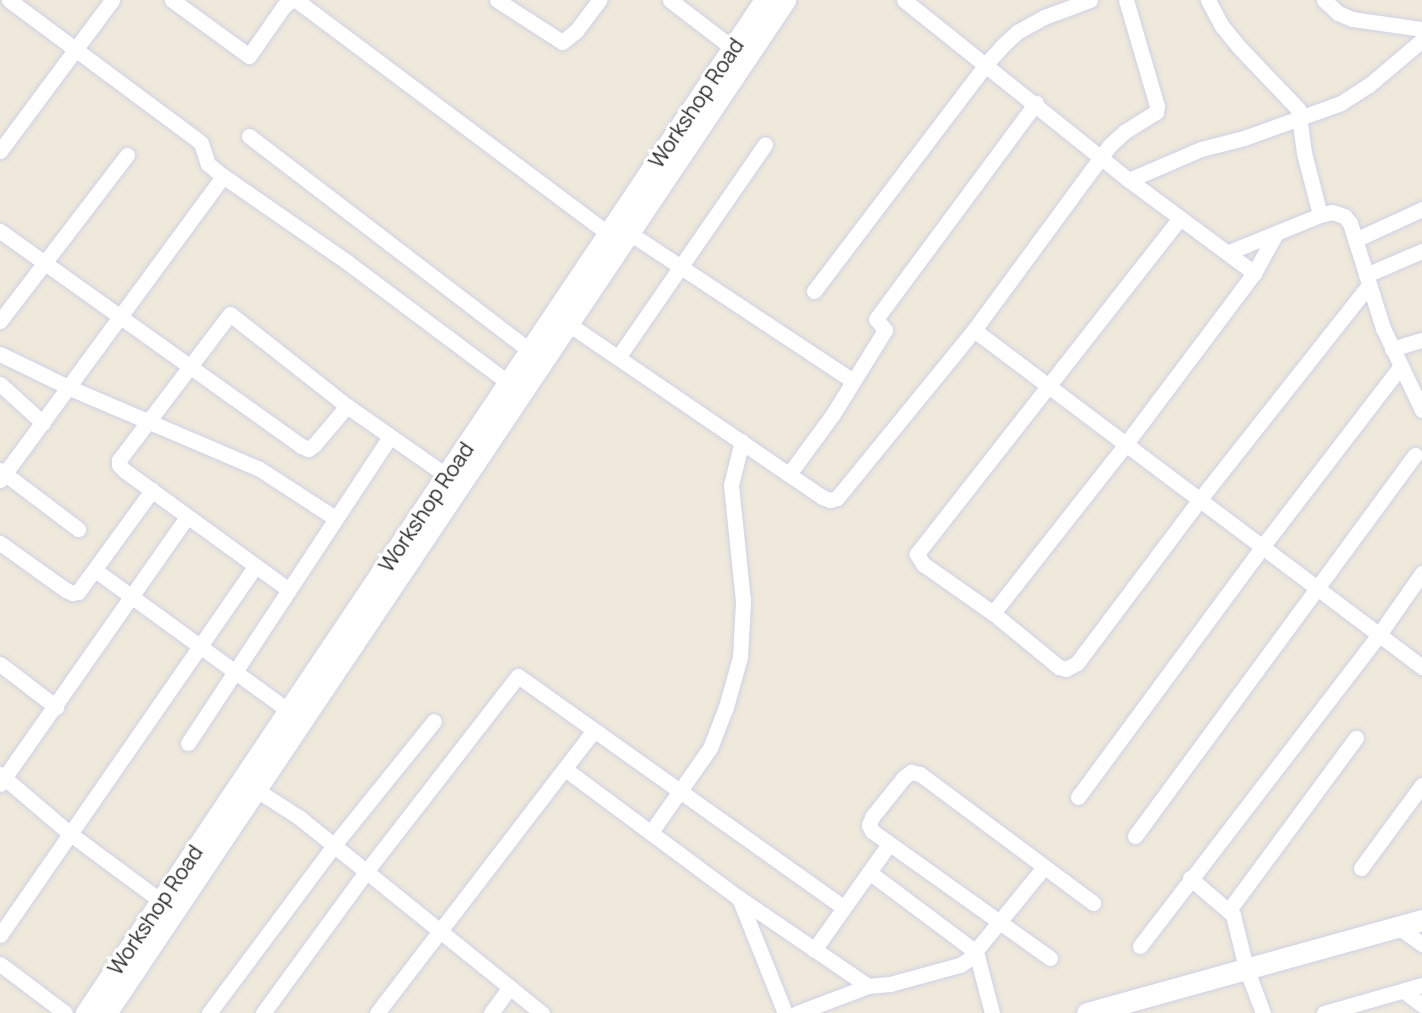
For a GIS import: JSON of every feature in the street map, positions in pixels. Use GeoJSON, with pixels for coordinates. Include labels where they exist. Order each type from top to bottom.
{"type":"FeatureCollection","features":[{"type":"Feature","properties":{"kind":"main road","name":"Workshop Road"},"geometry":{"type":"LineString","coordinates":[[106,1013],[255,789],[295,716],[447,476],[530,351],[618,233],[739,52],[765,0]]}},
{"type":"Feature","properties":{"kind":"main road","name":"Workshop Road"},"geometry":{"type":"LineString","coordinates":[[739,52],[785,0]]}},
{"type":"Feature","properties":{"kind":"main road","name":"Workshop Road"},"geometry":{"type":"LineString","coordinates":[[86,1013],[161,901],[295,716],[567,323],[618,233]]}},
{"type":"Feature","properties":{"kind":"main road"},"geometry":{"type":"LineString","coordinates":[[1087,1013],[1422,920]]}},
{"type":"Feature","properties":{"kind":"street"},"geometry":{"type":"LineString","coordinates":[[9,0],[201,143],[208,164],[223,176],[347,262],[509,383]]}},
{"type":"Feature","properties":{"kind":"street"},"geometry":{"type":"LineString","coordinates":[[0,151],[112,0]]}},
{"type":"Feature","properties":{"kind":"street"},"geometry":{"type":"LineString","coordinates":[[172,0],[249,56],[283,7],[291,0],[296,0],[618,233],[681,267],[853,381]]}},
{"type":"Feature","properties":{"kind":"street"},"geometry":{"type":"LineString","coordinates":[[497,0],[562,42],[576,31],[598,0]]}},
{"type":"Feature","properties":{"kind":"street"},"geometry":{"type":"LineString","coordinates":[[670,0],[739,52]]}},
{"type":"Feature","properties":{"kind":"street"},"geometry":{"type":"LineString","coordinates":[[904,0],[986,63],[1129,180],[1229,252],[1254,273]]}},
{"type":"Feature","properties":{"kind":"street"},"geometry":{"type":"LineString","coordinates":[[814,291],[986,63],[1017,32],[1044,17],[1090,0]]}},
{"type":"Feature","properties":{"kind":"street"},"geometry":{"type":"LineString","coordinates":[[567,323],[619,356],[822,497],[830,500],[837,498],[974,330],[1101,157],[1117,138],[1154,115],[1158,109],[1126,0]]}},
{"type":"Feature","properties":{"kind":"street"},"geometry":{"type":"LineString","coordinates":[[1208,0],[1222,26],[1293,101],[1300,119],[1304,153],[1320,215]]}},
{"type":"Feature","properties":{"kind":"street"},"geometry":{"type":"LineString","coordinates":[[1324,0],[1332,9],[1352,19],[1422,29]]}},
{"type":"Feature","properties":{"kind":"street"},"geometry":{"type":"LineString","coordinates":[[1129,180],[1201,149],[1300,119],[1355,95],[1422,40]]}},
{"type":"Feature","properties":{"kind":"street"},"geometry":{"type":"LineString","coordinates":[[789,474],[832,414],[885,330],[876,319],[1036,103]]}},
{"type":"Feature","properties":{"kind":"street"},"geometry":{"type":"LineString","coordinates":[[249,136],[530,351]]}},
{"type":"Feature","properties":{"kind":"street"},"geometry":{"type":"LineString","coordinates":[[619,356],[765,144]]}},
{"type":"Feature","properties":{"kind":"street"},"geometry":{"type":"LineString","coordinates":[[0,321],[127,155]]}},
{"type":"Feature","properties":{"kind":"street"},"geometry":{"type":"LineString","coordinates":[[78,529],[2,475],[70,388],[119,317],[223,176]]}},
{"type":"Feature","properties":{"kind":"street"},"geometry":{"type":"LineString","coordinates":[[1355,240],[1422,209]]}},
{"type":"Feature","properties":{"kind":"street"},"geometry":{"type":"LineString","coordinates":[[1229,252],[1320,215],[1332,212],[1344,216],[1350,223],[1367,280],[1392,349],[1422,410]]}},
{"type":"Feature","properties":{"kind":"street"},"geometry":{"type":"LineString","coordinates":[[1180,218],[917,554],[923,564],[993,613],[1059,667],[1066,669],[1072,667],[1367,280],[1422,251]]}},
{"type":"Feature","properties":{"kind":"street"},"geometry":{"type":"LineString","coordinates":[[0,231],[308,449],[319,441],[347,406]]}},
{"type":"Feature","properties":{"kind":"street"},"geometry":{"type":"LineString","coordinates":[[993,613],[1125,445],[1254,273],[1275,235]]}},
{"type":"Feature","properties":{"kind":"street"},"geometry":{"type":"LineString","coordinates":[[289,590],[119,465],[119,460],[230,315],[347,406],[447,476]]}},
{"type":"Feature","properties":{"kind":"street"},"geometry":{"type":"LineString","coordinates":[[974,330],[1318,588],[1378,636],[1420,662]]}},
{"type":"Feature","properties":{"kind":"street"},"geometry":{"type":"LineString","coordinates":[[1392,349],[1422,340]]}},
{"type":"Feature","properties":{"kind":"street"},"geometry":{"type":"LineString","coordinates":[[0,354],[70,388],[258,468],[335,519]]}},
{"type":"Feature","properties":{"kind":"street"},"geometry":{"type":"LineString","coordinates":[[1078,797],[1262,547],[1400,367]]}},
{"type":"Feature","properties":{"kind":"street"},"geometry":{"type":"LineString","coordinates":[[0,384],[43,423]]}},
{"type":"Feature","properties":{"kind":"street"},"geometry":{"type":"LineString","coordinates":[[188,743],[390,436]]}},
{"type":"Feature","properties":{"kind":"street"},"geometry":{"type":"LineString","coordinates":[[651,832],[700,765],[719,729],[740,657],[743,601],[731,485],[742,441]]}},
{"type":"Feature","properties":{"kind":"street"},"geometry":{"type":"LineString","coordinates":[[1135,836],[1415,455]]}},
{"type":"Feature","properties":{"kind":"street"},"geometry":{"type":"LineString","coordinates":[[0,543],[72,593],[82,588],[152,490]]}},
{"type":"Feature","properties":{"kind":"street"},"geometry":{"type":"LineString","coordinates":[[161,901],[69,833],[1,778],[56,706],[187,517]]}},
{"type":"Feature","properties":{"kind":"street"},"geometry":{"type":"LineString","coordinates":[[0,935],[255,567]]}},
{"type":"Feature","properties":{"kind":"street"},"geometry":{"type":"LineString","coordinates":[[95,570],[295,716]]}},
{"type":"Feature","properties":{"kind":"street"},"geometry":{"type":"LineString","coordinates":[[1140,946],[1378,636],[1422,573]]}},
{"type":"Feature","properties":{"kind":"street"},"geometry":{"type":"LineString","coordinates":[[0,664],[56,706]]}},
{"type":"Feature","properties":{"kind":"street"},"geometry":{"type":"LineString","coordinates":[[262,1013],[365,873],[518,676],[593,732],[844,908]]}},
{"type":"Feature","properties":{"kind":"street"},"geometry":{"type":"LineString","coordinates":[[209,1013],[334,845],[434,721]]}},
{"type":"Feature","properties":{"kind":"street"},"geometry":{"type":"LineString","coordinates":[[377,1013],[593,732]]}},
{"type":"Feature","properties":{"kind":"street"},"geometry":{"type":"LineString","coordinates":[[1229,910],[1356,738]]}},
{"type":"Feature","properties":{"kind":"street"},"geometry":{"type":"LineString","coordinates":[[565,769],[739,898],[867,986]]}},
{"type":"Feature","properties":{"kind":"street"},"geometry":{"type":"LineString","coordinates":[[1050,958],[999,924],[872,831],[869,825],[872,817],[911,772],[920,774],[1093,903]]}},
{"type":"Feature","properties":{"kind":"street"},"geometry":{"type":"LineString","coordinates":[[255,789],[300,818],[365,873],[542,1013]]}},
{"type":"Feature","properties":{"kind":"street"},"geometry":{"type":"LineString","coordinates":[[1361,868],[1420,794]]}},
{"type":"Feature","properties":{"kind":"street"},"geometry":{"type":"LineString","coordinates":[[814,950],[889,844]]}},
{"type":"Feature","properties":{"kind":"street"},"geometry":{"type":"LineString","coordinates":[[797,1013],[867,986],[890,984],[960,965],[976,952],[1044,867]]}},
{"type":"Feature","properties":{"kind":"street"},"geometry":{"type":"LineString","coordinates":[[869,872],[976,952],[992,1013]]}},
{"type":"Feature","properties":{"kind":"street"},"geometry":{"type":"LineString","coordinates":[[1190,878],[1229,910],[1235,922],[1246,968],[1263,1013]]}},
{"type":"Feature","properties":{"kind":"street"},"geometry":{"type":"LineString","coordinates":[[739,898],[785,1013]]}},
{"type":"Feature","properties":{"kind":"street"},"geometry":{"type":"LineString","coordinates":[[1397,927],[1422,944]]}},
{"type":"Feature","properties":{"kind":"street"},"geometry":{"type":"LineString","coordinates":[[0,965],[65,1013]]}},
{"type":"Feature","properties":{"kind":"street"},"geometry":{"type":"LineString","coordinates":[[1331,1012],[1422,985]]}},
{"type":"Feature","properties":{"kind":"street"},"geometry":{"type":"LineString","coordinates":[[491,1013],[510,987]]}},
{"type":"Feature","properties":{"kind":"street"},"geometry":{"type":"LineString","coordinates":[[1404,991],[1422,1005]]}}]}
